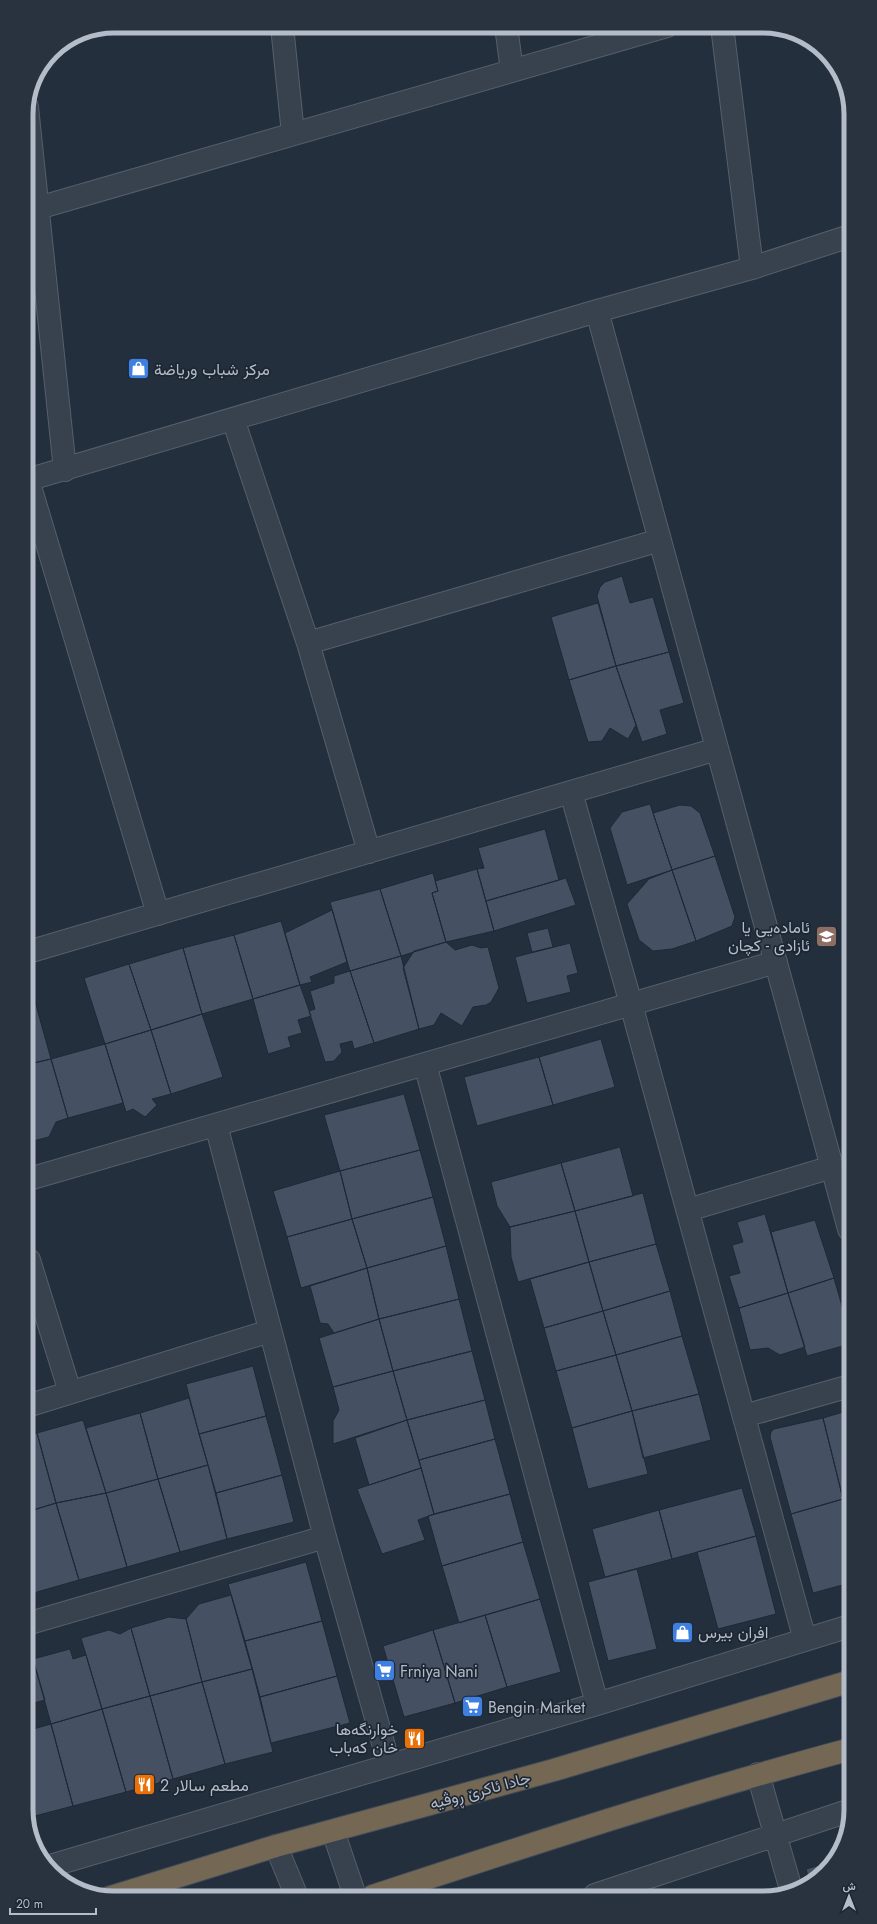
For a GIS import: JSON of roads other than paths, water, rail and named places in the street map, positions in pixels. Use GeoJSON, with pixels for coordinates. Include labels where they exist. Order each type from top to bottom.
{"type":"FeatureCollection","features":[{"type":"Feature","properties":{"kind":"highway","name":"جادا ئاکرێ ڕوڤیە"},"geometry":{"type":"LineString","coordinates":[[131,1891],[276,1846],[554,1770],[844,1683]]}},
{"type":"Feature","properties":{"kind":"highway"},"geometry":{"type":"LineString","coordinates":[[388,1891],[564,1833],[758,1774],[844,1750]]}},
{"type":"Feature","properties":{"kind":"street"},"geometry":{"type":"LineString","coordinates":[[283,33],[294,134]]}},
{"type":"Feature","properties":{"kind":"street"},"geometry":{"type":"LineString","coordinates":[[507,33],[512,71]]}},
{"type":"Feature","properties":{"kind":"street"},"geometry":{"type":"LineString","coordinates":[[38,208],[643,33]]}},
{"type":"Feature","properties":{"kind":"street"},"geometry":{"type":"LineString","coordinates":[[723,33],[752,268]]}},
{"type":"Feature","properties":{"kind":"street"},"geometry":{"type":"LineString","coordinates":[[33,166],[64,470]]}},
{"type":"Feature","properties":{"kind":"street"},"geometry":{"type":"LineString","coordinates":[[33,479],[597,311],[752,268],[844,238]]}},
{"type":"Feature","properties":{"kind":"street"},"geometry":{"type":"LineString","coordinates":[[597,311],[844,1211]]}},
{"type":"Feature","properties":{"kind":"street"},"geometry":{"type":"LineString","coordinates":[[233,419],[308,643],[369,852]]}},
{"type":"Feature","properties":{"kind":"street"},"geometry":{"type":"LineString","coordinates":[[33,497],[158,914]]}},
{"type":"Feature","properties":{"kind":"street"},"geometry":{"type":"LineString","coordinates":[[308,643],[660,540]]}},
{"type":"Feature","properties":{"kind":"street"},"geometry":{"type":"LineString","coordinates":[[33,951],[717,749]]}},
{"type":"Feature","properties":{"kind":"street"},"geometry":{"type":"LineString","coordinates":[[571,792],[632,1004],[805,1640]]}},
{"type":"Feature","properties":{"kind":"street"},"geometry":{"type":"LineString","coordinates":[[33,1178],[776,962]]}},
{"type":"Feature","properties":{"kind":"street"},"geometry":{"type":"LineString","coordinates":[[425,1064],[597,1704]]}},
{"type":"Feature","properties":{"kind":"street"},"geometry":{"type":"LineString","coordinates":[[216,1125],[325,1536],[389,1764]]}},
{"type":"Feature","properties":{"kind":"street"},"geometry":{"type":"LineString","coordinates":[[688,1210],[832,1167]]}},
{"type":"Feature","properties":{"kind":"street"},"geometry":{"type":"LineString","coordinates":[[33,1273],[70,1392]]}},
{"type":"Feature","properties":{"kind":"street"},"geometry":{"type":"LineString","coordinates":[[33,1404],[270,1331]]}},
{"type":"Feature","properties":{"kind":"street"},"geometry":{"type":"LineString","coordinates":[[744,1416],[844,1388]]}},
{"type":"Feature","properties":{"kind":"street"},"geometry":{"type":"LineString","coordinates":[[33,1622],[325,1536]]}},
{"type":"Feature","properties":{"kind":"street"},"geometry":{"type":"LineString","coordinates":[[55,1865],[389,1764],[597,1704],[844,1628]]}},
{"type":"Feature","properties":{"kind":"street"},"geometry":{"type":"LineString","coordinates":[[758,1774],[790,1887]]}},
{"type":"Feature","properties":{"kind":"street"},"geometry":{"type":"LineString","coordinates":[[606,1891],[844,1812]]}},
{"type":"Feature","properties":{"kind":"street"},"geometry":{"type":"LineString","coordinates":[[333,1830],[353,1891]]}},
{"type":"Feature","properties":{"kind":"street"},"geometry":{"type":"LineString","coordinates":[[276,1846],[295,1891]]}},
{"type":"Feature","properties":{"kind":"place","name":"مركز شباب ورياضة"},"geometry":{"type":"Point","coordinates":[139,369]}},
{"type":"Feature","properties":{"kind":"place","name":"ئامادەیی یا ئازادی - کچان"},"geometry":{"type":"Point","coordinates":[826,936]}},
{"type":"Feature","properties":{"kind":"place","name":"افران بيرس"},"geometry":{"type":"Point","coordinates":[683,1632]}},
{"type":"Feature","properties":{"kind":"place","name":"Frniya Nani"},"geometry":{"type":"Point","coordinates":[384,1671]}},
{"type":"Feature","properties":{"kind":"place","name":"Bengin Market"},"geometry":{"type":"Point","coordinates":[472,1707]}},
{"type":"Feature","properties":{"kind":"place","name":"خوارنگەھا خان كەباب"},"geometry":{"type":"Point","coordinates":[414,1738]}},
{"type":"Feature","properties":{"kind":"place","name":"مطعم سالار 2"},"geometry":{"type":"Point","coordinates":[145,1785]}}]}
